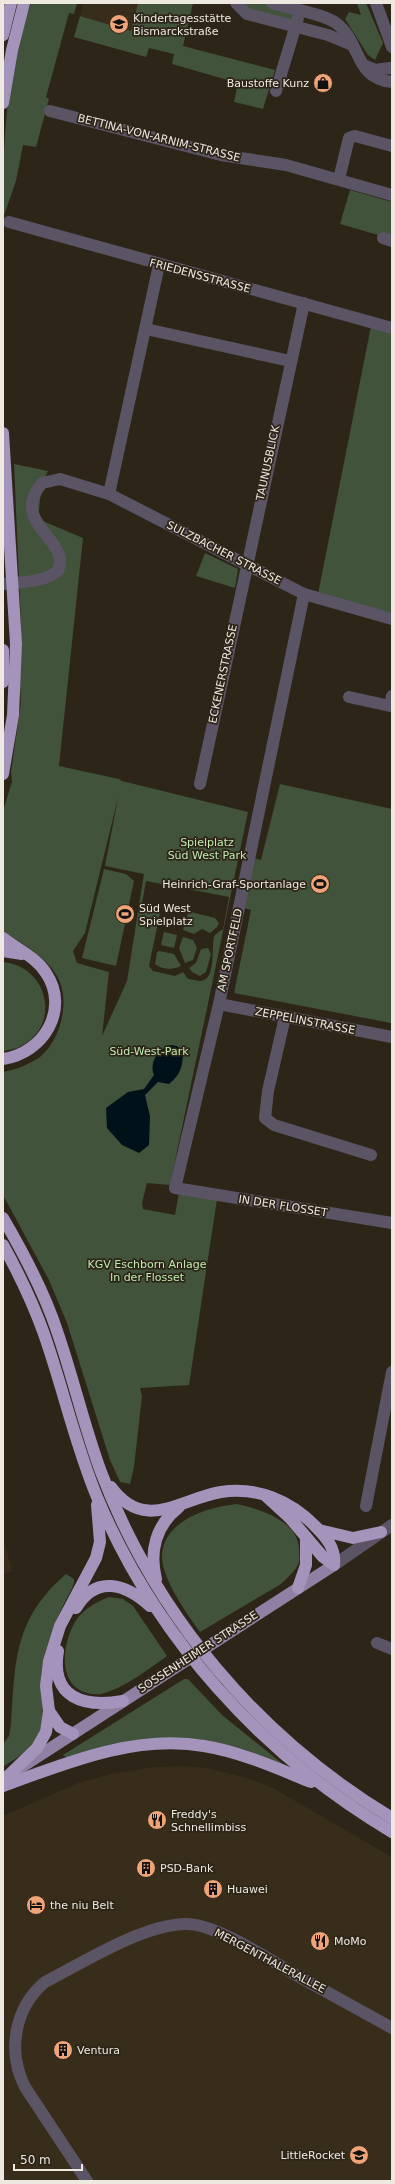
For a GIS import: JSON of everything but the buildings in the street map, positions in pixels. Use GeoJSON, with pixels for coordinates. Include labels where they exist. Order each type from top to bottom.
{"type":"FeatureCollection","features":[{"type":"Feature","properties":{"kind":"highway"},"geometry":{"type":"LineString","coordinates":[[3,35],[11,3]]}},
{"type":"Feature","properties":{"kind":"highway"},"geometry":{"type":"LineString","coordinates":[[3,103],[12,50],[24,3]]}},
{"type":"Feature","properties":{"kind":"highway"},"geometry":{"type":"LineString","coordinates":[[3,433],[16,644],[13,715],[3,774]]}},
{"type":"Feature","properties":{"kind":"highway"},"geometry":{"type":"LineString","coordinates":[[3,650],[3,682]]}},
{"type":"Feature","properties":{"kind":"highway"},"geometry":{"type":"LineString","coordinates":[[3,938],[29,956],[45,971],[52,984],[55,1005],[53,1019],[47,1033],[32,1048],[19,1055],[3,1059]]}},
{"type":"Feature","properties":{"kind":"highway"},"geometry":{"type":"LineString","coordinates":[[3,951],[29,956]]}},
{"type":"Feature","properties":{"kind":"highway"},"geometry":{"type":"LineString","coordinates":[[3,1218],[36,1280],[52,1318],[101,1470],[125,1528],[160,1592],[211,1663],[249,1705],[304,1756],[331,1777],[392,1818]]}},
{"type":"Feature","properties":{"kind":"highway"},"geometry":{"type":"LineString","coordinates":[[3,1245],[25,1285],[44,1333],[96,1496],[131,1566],[161,1616],[201,1670],[240,1713],[291,1762],[324,1788],[392,1832]]}},
{"type":"Feature","properties":{"kind":"highway"},"geometry":{"type":"LineString","coordinates":[[101,1470],[118,1496],[134,1508],[142,1510],[164,1510],[222,1492],[243,1491],[266,1496],[291,1506],[319,1530],[334,1552],[334,1565]]}},
{"type":"Feature","properties":{"kind":"highway"},"geometry":{"type":"LineString","coordinates":[[6,1777],[28,1758],[42,1740],[48,1723],[50,1711],[46,1686],[52,1646],[98,1550],[100,1529],[96,1496]]}},
{"type":"Feature","properties":{"kind":"highway"},"geometry":{"type":"LineString","coordinates":[[266,1496],[285,1512],[323,1557],[334,1565]]}},
{"type":"Feature","properties":{"kind":"highway"},"geometry":{"type":"LineString","coordinates":[[160,1592],[153,1563],[154,1544],[166,1520],[182,1505]]}},
{"type":"Feature","properties":{"kind":"highway"},"geometry":{"type":"LineString","coordinates":[[319,1530],[353,1538],[381,1532]]}},
{"type":"Feature","properties":{"kind":"highway"},"geometry":{"type":"LineString","coordinates":[[298,1588],[306,1565],[306,1537]]}},
{"type":"Feature","properties":{"kind":"highway"},"geometry":{"type":"LineString","coordinates":[[123,1701],[98,1704],[88,1703],[71,1695],[60,1682],[56,1663],[62,1638],[73,1613],[81,1601],[92,1591],[108,1585],[117,1586],[134,1593],[161,1616]]}},
{"type":"Feature","properties":{"kind":"highway"},"geometry":{"type":"LineString","coordinates":[[50,1711],[60,1727],[73,1734]]}},
{"type":"Feature","properties":{"kind":"highway"},"geometry":{"type":"LineString","coordinates":[[3,1786],[70,1762],[114,1750],[160,1744],[203,1746],[224,1750],[270,1765],[324,1788]]}},
{"type":"Feature","properties":{"kind":"main road","name":"SOSSENHEIMER STRASSE"},"geometry":{"type":"LineString","coordinates":[[6,1777],[334,1565]]}},
{"type":"Feature","properties":{"kind":"street"},"geometry":{"type":"LineString","coordinates":[[236,3],[247,14],[328,34],[352,45]]}},
{"type":"Feature","properties":{"kind":"street"},"geometry":{"type":"LineString","coordinates":[[272,3],[336,22],[343,29],[364,65],[376,80],[392,82]]}},
{"type":"Feature","properties":{"kind":"street"},"geometry":{"type":"LineString","coordinates":[[376,3],[384,20],[392,46]]}},
{"type":"Feature","properties":{"kind":"street"},"geometry":{"type":"LineString","coordinates":[[276,91],[300,11]]}},
{"type":"Feature","properties":{"kind":"street"},"geometry":{"type":"LineString","coordinates":[[384,20],[392,31]]}},
{"type":"Feature","properties":{"kind":"street"},"geometry":{"type":"LineString","coordinates":[[364,65],[375,70],[391,68]]}},
{"type":"Feature","properties":{"kind":"street","name":"BETTINA-VON-ARNIM-STRASSE"},"geometry":{"type":"LineString","coordinates":[[50,111],[220,155],[286,165],[392,195]]}},
{"type":"Feature","properties":{"kind":"street"},"geometry":{"type":"LineString","coordinates":[[339,180],[350,138],[355,136],[392,146]]}},
{"type":"Feature","properties":{"kind":"street","name":"FRIEDENSSTRASSE"},"geometry":{"type":"LineString","coordinates":[[9,222],[159,265],[392,328]]}},
{"type":"Feature","properties":{"kind":"street"},"geometry":{"type":"LineString","coordinates":[[109,494],[159,265]]}},
{"type":"Feature","properties":{"kind":"street","name":"TAUNUSBLICK"},"geometry":{"type":"LineString","coordinates":[[246,564],[304,303]]}},
{"type":"Feature","properties":{"kind":"street"},"geometry":{"type":"LineString","coordinates":[[146,329],[290,361]]}},
{"type":"Feature","properties":{"kind":"street","name":"SULZBACHER STRASSE"},"geometry":{"type":"LineString","coordinates":[[3,584],[27,582],[48,577],[58,571],[60,565],[57,552],[35,520],[32,511],[33,497],[42,484],[60,479],[109,494],[304,594],[392,619]]}},
{"type":"Feature","properties":{"kind":"street","name":"ECKENERSTRASSE"},"geometry":{"type":"LineString","coordinates":[[200,784],[246,564]]}},
{"type":"Feature","properties":{"kind":"street","name":"AM SPORTFELD"},"geometry":{"type":"LineString","coordinates":[[175,1188],[219,1004],[304,594]]}},
{"type":"Feature","properties":{"kind":"street"},"geometry":{"type":"LineString","coordinates":[[349,697],[390,706],[392,696]]}},
{"type":"Feature","properties":{"kind":"street","name":"ZEPPELINSTRASSE"},"geometry":{"type":"LineString","coordinates":[[219,1004],[392,1037]]}},
{"type":"Feature","properties":{"kind":"street"},"geometry":{"type":"LineString","coordinates":[[286,1017],[268,1090],[265,1118],[274,1125],[371,1155]]}},
{"type":"Feature","properties":{"kind":"street","name":"IN DER FLOSSET"},"geometry":{"type":"LineString","coordinates":[[175,1188],[392,1223]]}},
{"type":"Feature","properties":{"kind":"street"},"geometry":{"type":"LineString","coordinates":[[366,1506],[392,1372]]}},
{"type":"Feature","properties":{"kind":"street","name":"SOSSENHEIMER STRASSE"},"geometry":{"type":"LineString","coordinates":[[334,1565],[392,1525]]}},
{"type":"Feature","properties":{"kind":"street"},"geometry":{"type":"LineString","coordinates":[[377,1643],[392,1649]]}},
{"type":"Feature","properties":{"kind":"street","name":"MERGENTHALERALLEE"},"geometry":{"type":"LineString","coordinates":[[87,2181],[18,2074],[15,2043],[16,2032],[24,2009],[38,1988],[45,1982],[98,1954],[154,1930],[185,1923],[197,1925],[229,1937],[392,2028]]}},
{"type":"Feature","properties":{"kind":"shaded area","name":"Kindertagesstätte Bismarckstraße"},"geometry":{"type":"Polygon","coordinates":[[[84,3],[138,3],[131,31],[80,16],[84,3]]]}},
{"type":"Feature","properties":{"kind":"shaded area"},"geometry":{"type":"Polygon","coordinates":[[[171,1045],[177,1046],[183,1052],[181,1066],[176,1077],[169,1084],[158,1082],[145,1095],[150,1116],[149,1145],[139,1153],[122,1145],[107,1128],[106,1108],[128,1092],[144,1089],[154,1075],[153,1065],[156,1057],[162,1050],[171,1045]]]}},
{"type":"Feature","properties":{"kind":"shaded area"},"geometry":{"type":"Polygon","coordinates":[[[3,1537],[12,1571],[3,1574],[3,1537]]]}},
{"type":"Feature","properties":{"kind":"shaded area"},"geometry":{"type":"Polygon","coordinates":[[[186,1766],[206,1768],[248,1778],[273,1788],[392,1857],[392,2181],[3,2181],[3,1816],[78,1783],[111,1774],[154,1767],[186,1766]]]}},
{"type":"Feature","properties":{"kind":"green space"},"geometry":{"type":"Polygon","coordinates":[[[31,3],[77,3],[74,14],[69,13],[46,97],[49,99],[36,147],[23,145],[16,181],[3,218],[7,109],[16,55],[22,29],[31,3]]]}},
{"type":"Feature","properties":{"kind":"green space"},"geometry":{"type":"Polygon","coordinates":[[[138,3],[193,3],[183,46],[275,70],[263,109],[234,102],[238,83],[172,64],[174,54],[149,48],[146,57],[74,37],[80,16],[131,31],[138,3]]]}},
{"type":"Feature","properties":{"kind":"green space"},"geometry":{"type":"Polygon","coordinates":[[[242,3],[266,3],[294,11],[293,18],[289,20],[248,9],[242,3]]]}},
{"type":"Feature","properties":{"kind":"green space"},"geometry":{"type":"Polygon","coordinates":[[[357,3],[366,3],[383,43],[375,60],[368,55],[345,19],[349,12],[361,15],[357,3]]]}},
{"type":"Feature","properties":{"kind":"green space"},"geometry":{"type":"Polygon","coordinates":[[[350,190],[392,202],[392,239],[340,224],[350,190]]]}},
{"type":"Feature","properties":{"kind":"green space"},"geometry":{"type":"Polygon","coordinates":[[[371,326],[392,333],[392,613],[318,594],[371,326]]]}},
{"type":"Feature","properties":{"kind":"green space"},"geometry":{"type":"Polygon","coordinates":[[[14,464],[48,471],[42,483],[38,519],[83,538],[59,766],[119,779],[248,812],[170,1185],[147,1183],[142,1203],[143,1209],[175,1215],[179,1193],[217,1199],[189,1385],[140,1388],[142,1396],[134,1467],[130,1484],[120,1482],[110,1460],[67,1323],[49,1280],[3,1195],[3,1072],[32,1062],[47,1050],[58,1030],[62,1019],[63,1008],[61,986],[52,969],[33,950],[3,931],[3,811],[12,782],[11,772],[21,702],[19,671],[21,625],[14,464]],[[118,798],[85,933],[73,951],[77,963],[109,972],[102,1036],[127,981],[144,874],[105,866],[118,798]],[[146,881],[141,909],[160,913],[149,966],[153,971],[175,976],[183,972],[188,979],[200,981],[205,979],[209,975],[211,969],[214,937],[223,929],[229,897],[146,881]]]}},
{"type":"Feature","properties":{"kind":"green space"},"geometry":{"type":"Polygon","coordinates":[[[205,553],[238,569],[235,588],[196,576],[205,553]]]}},
{"type":"Feature","properties":{"kind":"green space","name":"Heinrich-Graf-Sportanlage"},"geometry":{"type":"Polygon","coordinates":[[[280,784],[392,809],[391,1023],[234,993],[251,910],[243,908],[253,858],[261,860],[280,784]]]}},
{"type":"Feature","properties":{"kind":"green space"},"geometry":{"type":"Polygon","coordinates":[[[104,869],[126,874],[134,881],[116,966],[82,958],[104,869]]]}},
{"type":"Feature","properties":{"kind":"green space"},"geometry":{"type":"Polygon","coordinates":[[[191,912],[215,918],[219,923],[210,933],[202,929],[194,934],[183,930],[188,913],[191,912]]]}},
{"type":"Feature","properties":{"kind":"green space"},"geometry":{"type":"Polygon","coordinates":[[[164,932],[177,935],[174,948],[161,945],[164,932]]]}},
{"type":"Feature","properties":{"kind":"green space"},"geometry":{"type":"Polygon","coordinates":[[[183,937],[193,940],[197,948],[193,960],[185,963],[179,948],[183,937]]]}},
{"type":"Feature","properties":{"kind":"green space"},"geometry":{"type":"Polygon","coordinates":[[[208,948],[211,954],[206,972],[200,976],[192,972],[189,968],[196,963],[201,949],[208,948]]]}},
{"type":"Feature","properties":{"kind":"green space"},"geometry":{"type":"Polygon","coordinates":[[[159,951],[174,954],[181,966],[168,969],[155,964],[157,952],[159,951]]]}},
{"type":"Feature","properties":{"kind":"green space"},"geometry":{"type":"Polygon","coordinates":[[[3,962],[18,966],[31,974],[39,985],[44,998],[45,1011],[42,1025],[34,1037],[19,1047],[3,1051],[3,962]]]}},
{"type":"Feature","properties":{"kind":"green space"},"geometry":{"type":"Polygon","coordinates":[[[237,1504],[267,1513],[277,1518],[293,1531],[299,1550],[299,1562],[294,1571],[281,1584],[200,1632],[188,1616],[170,1585],[163,1564],[162,1555],[165,1543],[170,1533],[179,1524],[189,1518],[213,1508],[237,1504]]]}},
{"type":"Feature","properties":{"kind":"green space"},"geometry":{"type":"Polygon","coordinates":[[[66,1574],[74,1579],[74,1583],[56,1621],[43,1662],[41,1685],[43,1708],[40,1731],[36,1741],[28,1750],[3,1767],[3,1744],[9,1736],[11,1725],[16,1661],[20,1642],[36,1608],[49,1591],[66,1574]]]}},
{"type":"Feature","properties":{"kind":"green space"},"geometry":{"type":"Polygon","coordinates":[[[109,1597],[123,1599],[133,1606],[167,1656],[119,1688],[101,1694],[83,1692],[72,1683],[65,1667],[68,1639],[78,1617],[90,1606],[109,1597]]]}},
{"type":"Feature","properties":{"kind":"green space"},"geometry":{"type":"Polygon","coordinates":[[[184,1679],[188,1679],[222,1715],[284,1765],[243,1749],[204,1740],[159,1738],[112,1744],[67,1758],[63,1755],[184,1679]]]}},
{"type":"Feature","properties":{"kind":"place","name":"Kindertagesstätte Bismarckstraße"},"geometry":{"type":"Point","coordinates":[119,24]}},
{"type":"Feature","properties":{"kind":"place","name":"Baustoffe Kunz"},"geometry":{"type":"Point","coordinates":[323,83]}},
{"type":"Feature","properties":{"kind":"place","name":"Heinrich-Graf-Sportanlage"},"geometry":{"type":"Point","coordinates":[320,884]}},
{"type":"Feature","properties":{"kind":"place","name":"Süd West Spielplatz"},"geometry":{"type":"Point","coordinates":[125,914]}},
{"type":"Feature","properties":{"kind":"place","name":"Freddy's Schnellimbiss"},"geometry":{"type":"Point","coordinates":[157,1820]}},
{"type":"Feature","properties":{"kind":"place","name":"PSD-Bank"},"geometry":{"type":"Point","coordinates":[146,1868]}},
{"type":"Feature","properties":{"kind":"place","name":"Huawei"},"geometry":{"type":"Point","coordinates":[213,1889]}},
{"type":"Feature","properties":{"kind":"place","name":"the niu Belt"},"geometry":{"type":"Point","coordinates":[36,1905]}},
{"type":"Feature","properties":{"kind":"place","name":"MoMo"},"geometry":{"type":"Point","coordinates":[320,1941]}},
{"type":"Feature","properties":{"kind":"place","name":"Ventura"},"geometry":{"type":"Point","coordinates":[63,2050]}},
{"type":"Feature","properties":{"kind":"place","name":"LittleRocket"},"geometry":{"type":"Point","coordinates":[359,2155]}},
{"type":"Feature","properties":{"kind":"park label","name":"Spielplatz Süd West Park"},"geometry":{"type":"Point","coordinates":[207,848]}},
{"type":"Feature","properties":{"kind":"park label","name":"Süd-West-Park"},"geometry":{"type":"Point","coordinates":[149,1051]}},
{"type":"Feature","properties":{"kind":"park label","name":"KGV Eschborn Anlage In der Flosset"},"geometry":{"type":"Point","coordinates":[147,1270]}}]}
